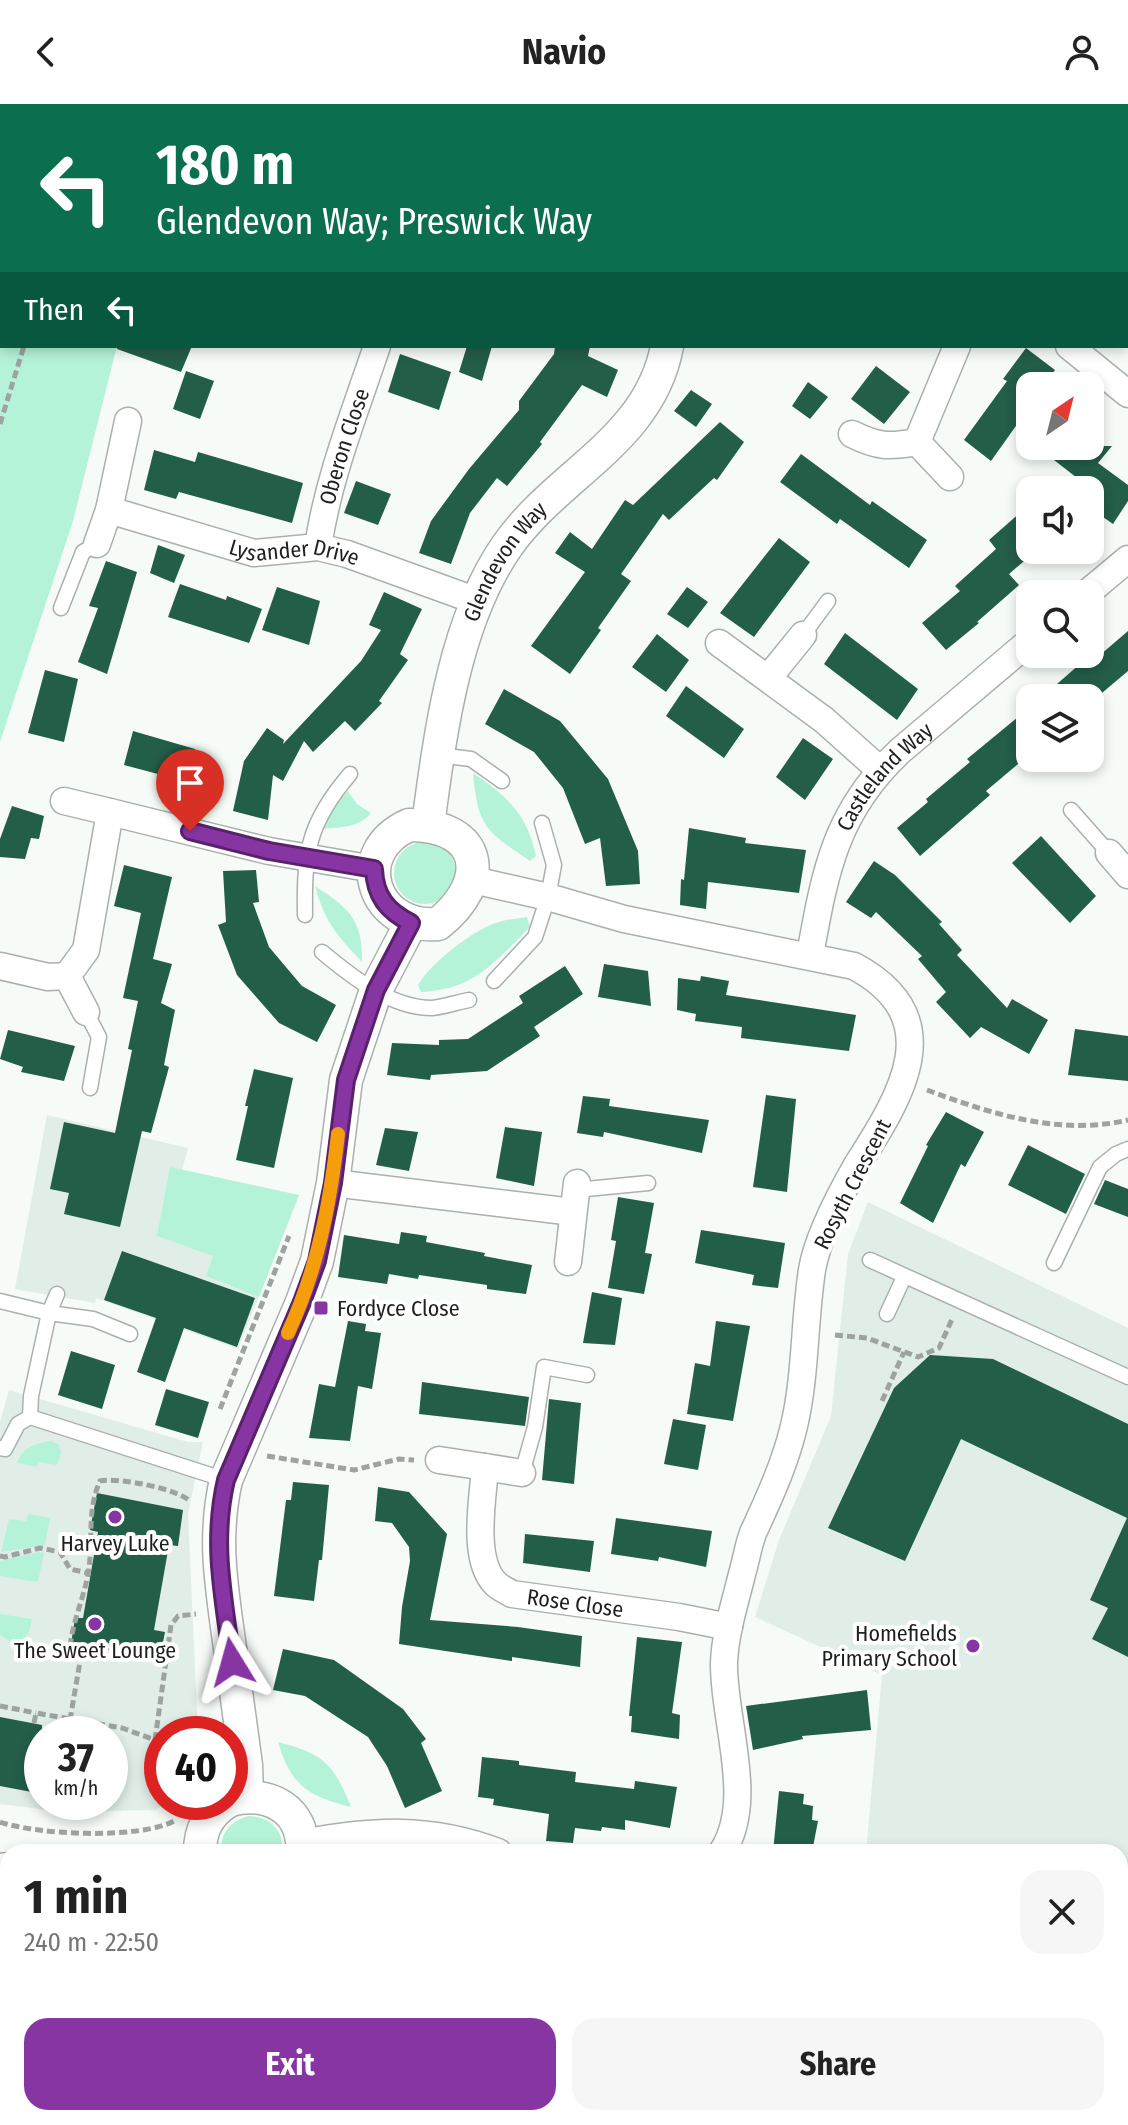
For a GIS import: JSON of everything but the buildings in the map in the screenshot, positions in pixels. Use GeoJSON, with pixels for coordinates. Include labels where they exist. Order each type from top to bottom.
{"type":"FeatureCollection","features":[{"type":"Feature","properties":{"kind":"street","name":"Oberon Close"},"geometry":{"type":"LineString","coordinates":[[318,547],[322,515],[376,348]]}},
{"type":"Feature","properties":{"kind":"street","name":"Glendevon Way"},"geometry":{"type":"LineString","coordinates":[[428,825],[438,755],[456,671],[477,601],[505,549],[526,520],[558,489],[602,454],[640,413],[655,386],[666,348]]}},
{"type":"Feature","properties":{"kind":"street"},"geometry":{"type":"LineString","coordinates":[[917,442],[956,348]]}},
{"type":"Feature","properties":{"kind":"street"},"geometry":{"type":"LineString","coordinates":[[1085,351],[1128,394]]}},
{"type":"Feature","properties":{"kind":"street"},"geometry":{"type":"LineString","coordinates":[[97,544],[109,510],[128,421]]}},
{"type":"Feature","properties":{"kind":"street"},"geometry":{"type":"LineString","coordinates":[[852,434],[888,447],[917,442]]}},
{"type":"Feature","properties":{"kind":"street"},"geometry":{"type":"LineString","coordinates":[[917,442],[950,477]]}},
{"type":"Feature","properties":{"kind":"street","name":"Lysander Drive"},"geometry":{"type":"LineString","coordinates":[[109,510],[254,553],[318,547],[347,554],[477,601]]}},
{"type":"Feature","properties":{"kind":"street"},"geometry":{"type":"LineString","coordinates":[[1103,580],[1128,559]]}},
{"type":"Feature","properties":{"kind":"street"},"geometry":{"type":"LineString","coordinates":[[769,677],[803,635]]}},
{"type":"Feature","properties":{"kind":"street"},"geometry":{"type":"LineString","coordinates":[[719,643],[824,720],[880,770]]}},
{"type":"Feature","properties":{"kind":"street","name":"Castleland Way"},"geometry":{"type":"LineString","coordinates":[[810,955],[823,883],[833,850],[862,792],[880,770],[1016,653]]}},
{"type":"Feature","properties":{"kind":"street"},"geometry":{"type":"LineString","coordinates":[[64,801],[269,851],[374,869]]}},
{"type":"Feature","properties":{"kind":"street"},"geometry":{"type":"LineString","coordinates":[[67,976],[86,950],[110,812]]}},
{"type":"Feature","properties":{"kind":"street"},"geometry":{"type":"LineString","coordinates":[[409,825],[428,825],[446,831],[463,844],[472,860],[473,880],[455,910],[438,924],[411,923],[387,907],[378,894],[374,869],[377,855],[396,831],[409,825]]}},
{"type":"Feature","properties":{"kind":"street"},"geometry":{"type":"LineString","coordinates":[[1109,853],[1128,875]]}},
{"type":"Feature","properties":{"kind":"street","name":"Rosyth Crescent"},"geometry":{"type":"LineString","coordinates":[[473,880],[624,919],[854,966],[876,978],[893,993],[905,1014],[909,1064],[904,1081],[878,1135],[856,1168],[820,1238],[811,1280],[794,1428],[770,1502],[752,1536],[729,1627],[724,1661],[726,1704],[737,1784],[737,1813],[733,1834],[727,1844]]}},
{"type":"Feature","properties":{"kind":"street"},"geometry":{"type":"LineString","coordinates":[[239,1716],[219,1567],[212,1475],[302,1302],[320,1248],[333,1183],[346,1080],[376,990],[411,923]]}},
{"type":"Feature","properties":{"kind":"street"},"geometry":{"type":"LineString","coordinates":[[0,966],[48,977],[67,976]]}},
{"type":"Feature","properties":{"kind":"street"},"geometry":{"type":"LineString","coordinates":[[67,976],[86,1012]]}},
{"type":"Feature","properties":{"kind":"street"},"geometry":{"type":"LineString","coordinates":[[333,1183],[575,1195],[568,1262]]}},
{"type":"Feature","properties":{"kind":"street"},"geometry":{"type":"LineString","coordinates":[[439,1460],[522,1473]]}},
{"type":"Feature","properties":{"kind":"street","name":"Rose Close"},"geometry":{"type":"LineString","coordinates":[[485,1467],[480,1551],[485,1568],[495,1584],[512,1594],[530,1598],[679,1617],[729,1627]]}},
{"type":"Feature","properties":{"kind":"street"},"geometry":{"type":"LineString","coordinates":[[248,1798],[263,1797],[278,1803],[299,1827],[301,1844]]}},
{"type":"Feature","properties":{"kind":"street"},"geometry":{"type":"LineString","coordinates":[[200,1844],[208,1820]]}},
{"type":"Feature","properties":{"kind":"street"},"geometry":{"type":"LineString","coordinates":[[316,1844],[348,1835],[408,1831],[465,1839],[478,1844]]}},
{"type":"Feature","properties":{"kind":"lane"},"geometry":{"type":"LineString","coordinates":[[61,608],[83,552],[97,544]]}},
{"type":"Feature","properties":{"kind":"lane"},"geometry":{"type":"LineString","coordinates":[[803,635],[828,601]]}},
{"type":"Feature","properties":{"kind":"lane"},"geometry":{"type":"LineString","coordinates":[[438,755],[471,759],[502,781]]}},
{"type":"Feature","properties":{"kind":"lane"},"geometry":{"type":"LineString","coordinates":[[305,915],[306,857],[312,834],[328,800],[350,774]]}},
{"type":"Feature","properties":{"kind":"lane"},"geometry":{"type":"LineString","coordinates":[[1071,810],[1109,853]]}},
{"type":"Feature","properties":{"kind":"lane"},"geometry":{"type":"LineString","coordinates":[[494,981],[535,937],[548,897],[554,865],[542,823]]}},
{"type":"Feature","properties":{"kind":"lane"},"geometry":{"type":"LineString","coordinates":[[322,952],[354,978],[405,1004],[433,1008],[469,1000]]}},
{"type":"Feature","properties":{"kind":"lane"},"geometry":{"type":"LineString","coordinates":[[86,1012],[99,1037],[90,1088]]}},
{"type":"Feature","properties":{"kind":"lane"},"geometry":{"type":"LineString","coordinates":[[1054,1263],[1100,1167],[1128,1149]]}},
{"type":"Feature","properties":{"kind":"lane"},"geometry":{"type":"LineString","coordinates":[[575,1195],[648,1183]]}},
{"type":"Feature","properties":{"kind":"lane"},"geometry":{"type":"LineString","coordinates":[[870,1260],[1128,1377]]}},
{"type":"Feature","properties":{"kind":"lane"},"geometry":{"type":"LineString","coordinates":[[887,1314],[904,1277]]}},
{"type":"Feature","properties":{"kind":"lane"},"geometry":{"type":"LineString","coordinates":[[30,1417],[31,1396],[49,1313],[57,1294]]}},
{"type":"Feature","properties":{"kind":"lane"},"geometry":{"type":"LineString","coordinates":[[0,1301],[49,1313],[93,1319],[130,1334]]}},
{"type":"Feature","properties":{"kind":"lane"},"geometry":{"type":"LineString","coordinates":[[522,1473],[535,1427],[544,1367],[587,1375]]}},
{"type":"Feature","properties":{"kind":"lane"},"geometry":{"type":"LineString","coordinates":[[0,1448],[5,1449],[18,1424],[30,1417],[212,1475]]}},
{"type":"Feature","properties":{"kind":"path"},"geometry":{"type":"LineString","coordinates":[[0,424],[23,348]]}},
{"type":"Feature","properties":{"kind":"path"},"geometry":{"type":"LineString","coordinates":[[904,1081],[961,1103],[1037,1123],[1109,1124],[1128,1120]]}},
{"type":"Feature","properties":{"kind":"path"},"geometry":{"type":"LineString","coordinates":[[220,1411],[290,1234]]}},
{"type":"Feature","properties":{"kind":"path"},"geometry":{"type":"LineString","coordinates":[[835,1335],[867,1338],[918,1357],[939,1348],[961,1302]]}},
{"type":"Feature","properties":{"kind":"path"},"geometry":{"type":"LineString","coordinates":[[882,1401],[904,1352]]}},
{"type":"Feature","properties":{"kind":"path"},"geometry":{"type":"LineString","coordinates":[[260,1455],[354,1470],[399,1459],[411,1460]]}},
{"type":"Feature","properties":{"kind":"path"},"geometry":{"type":"LineString","coordinates":[[190,1501],[212,1475]]}},
{"type":"Feature","properties":{"kind":"path"},"geometry":{"type":"LineString","coordinates":[[71,1716],[82,1650],[70,1647],[74,1617],[81,1608],[88,1573],[93,1539],[89,1529],[100,1481],[114,1480],[178,1493],[190,1501],[193,1509]]}},
{"type":"Feature","properties":{"kind":"path"},"geometry":{"type":"LineString","coordinates":[[0,1556],[40,1548],[60,1552],[70,1569],[88,1573]]}},
{"type":"Feature","properties":{"kind":"path"},"geometry":{"type":"LineString","coordinates":[[158,1716],[171,1625],[178,1616],[201,1613]]}},
{"type":"Feature","properties":{"kind":"path"},"geometry":{"type":"LineString","coordinates":[[0,1706],[51,1716]]}},
{"type":"Feature","properties":{"kind":"path"},"geometry":{"type":"LineString","coordinates":[[0,1822],[39,1831],[88,1833],[145,1831],[175,1820]]}},
{"type":"Feature","properties":{"kind":"shaded area"},"geometry":{"type":"Polygon","coordinates":[[[47,1115],[188,1148],[182,1170],[299,1195],[238,1349],[96,1298],[95,1303],[15,1289],[47,1115]]]}},
{"type":"Feature","properties":{"kind":"shaded area","name":"Homefields Primary School"},"geometry":{"type":"Polygon","coordinates":[[[868,1202],[1128,1328],[1128,1844],[867,1844],[882,1675],[755,1617],[779,1540],[831,1416],[848,1254],[868,1202]]]}},
{"type":"Feature","properties":{"kind":"shaded area"},"geometry":{"type":"Polygon","coordinates":[[[9,1390],[188,1442],[203,1442],[188,1514],[197,1716],[144,1716],[144,1810],[128,1811],[128,1716],[24,1716],[24,1807],[0,1804],[0,1422],[9,1390]]]}},
{"type":"Feature","properties":{"kind":"green space"},"geometry":{"type":"Polygon","coordinates":[[[0,348],[116,348],[73,521],[0,742],[0,348]]]}},
{"type":"Feature","properties":{"kind":"green space"},"geometry":{"type":"Polygon","coordinates":[[[473,773],[506,799],[521,818],[536,856],[530,861],[487,826],[478,806],[473,773]]]}},
{"type":"Feature","properties":{"kind":"green space"},"geometry":{"type":"Polygon","coordinates":[[[348,791],[357,804],[371,813],[355,824],[322,829],[335,805],[348,791]]]}},
{"type":"Feature","properties":{"kind":"green space"},"geometry":{"type":"Polygon","coordinates":[[[425,842],[447,851],[456,873],[447,895],[425,904],[403,895],[394,873],[403,851],[425,842]]]}},
{"type":"Feature","properties":{"kind":"green space"},"geometry":{"type":"Polygon","coordinates":[[[315,886],[352,916],[360,936],[362,962],[333,928],[315,886]]]}},
{"type":"Feature","properties":{"kind":"green space"},"geometry":{"type":"Polygon","coordinates":[[[527,917],[530,927],[482,972],[455,986],[421,992],[418,985],[424,977],[464,940],[496,923],[527,917]]]}},
{"type":"Feature","properties":{"kind":"green space"},"geometry":{"type":"Polygon","coordinates":[[[170,1167],[299,1195],[259,1297],[206,1276],[213,1256],[157,1236],[170,1167]]]}},
{"type":"Feature","properties":{"kind":"green space"},"geometry":{"type":"Polygon","coordinates":[[[52,1441],[59,1445],[61,1453],[57,1465],[39,1462],[37,1467],[17,1463],[22,1453],[30,1447],[52,1441]]]}},
{"type":"Feature","properties":{"kind":"green space"},"geometry":{"type":"Polygon","coordinates":[[[28,1514],[50,1518],[45,1545],[1,1552],[9,1519],[26,1521],[28,1514]]]}},
{"type":"Feature","properties":{"kind":"green space"},"geometry":{"type":"Polygon","coordinates":[[[44,1553],[38,1582],[0,1576],[0,1561],[44,1553]]]}},
{"type":"Feature","properties":{"kind":"green space"},"geometry":{"type":"Polygon","coordinates":[[[0,1614],[32,1619],[22,1643],[12,1643],[0,1635],[0,1614]]]}},
{"type":"Feature","properties":{"kind":"green space"},"geometry":{"type":"Polygon","coordinates":[[[278,1742],[306,1751],[325,1762],[351,1807],[323,1798],[303,1787],[289,1769],[278,1742]]]}},
{"type":"Feature","properties":{"kind":"green space"},"geometry":{"type":"Polygon","coordinates":[[[248,1816],[256,1817],[274,1826],[282,1844],[222,1844],[227,1829],[236,1821],[248,1820],[248,1816]]]}},
{"type":"Feature","properties":{"kind":"slow traffic"},"geometry":{"type":"LineString","coordinates":[[288,1333],[317,1261],[333,1183],[338,1134]]}},
{"type":"Feature","properties":{"kind":"place","name":"Fordyce Close"},"geometry":{"type":"Point","coordinates":[321,1308]}},
{"type":"Feature","properties":{"kind":"place","name":"Harvey Luke"},"geometry":{"type":"Point","coordinates":[115,1517]}},
{"type":"Feature","properties":{"kind":"place","name":"The Sweet Lounge"},"geometry":{"type":"Point","coordinates":[95,1624]}},
{"type":"Feature","properties":{"kind":"place","name":"Homefields Primary School"},"geometry":{"type":"Point","coordinates":[973,1646]}},
{"type":"Feature","properties":{"kind":"route"},"geometry":{"type":"LineString","coordinates":[[190,831],[269,851],[374,869],[378,894],[387,907],[411,923],[376,990],[346,1080],[333,1183],[317,1261],[226,1480],[220,1506],[218,1549],[232,1662]]}}]}
